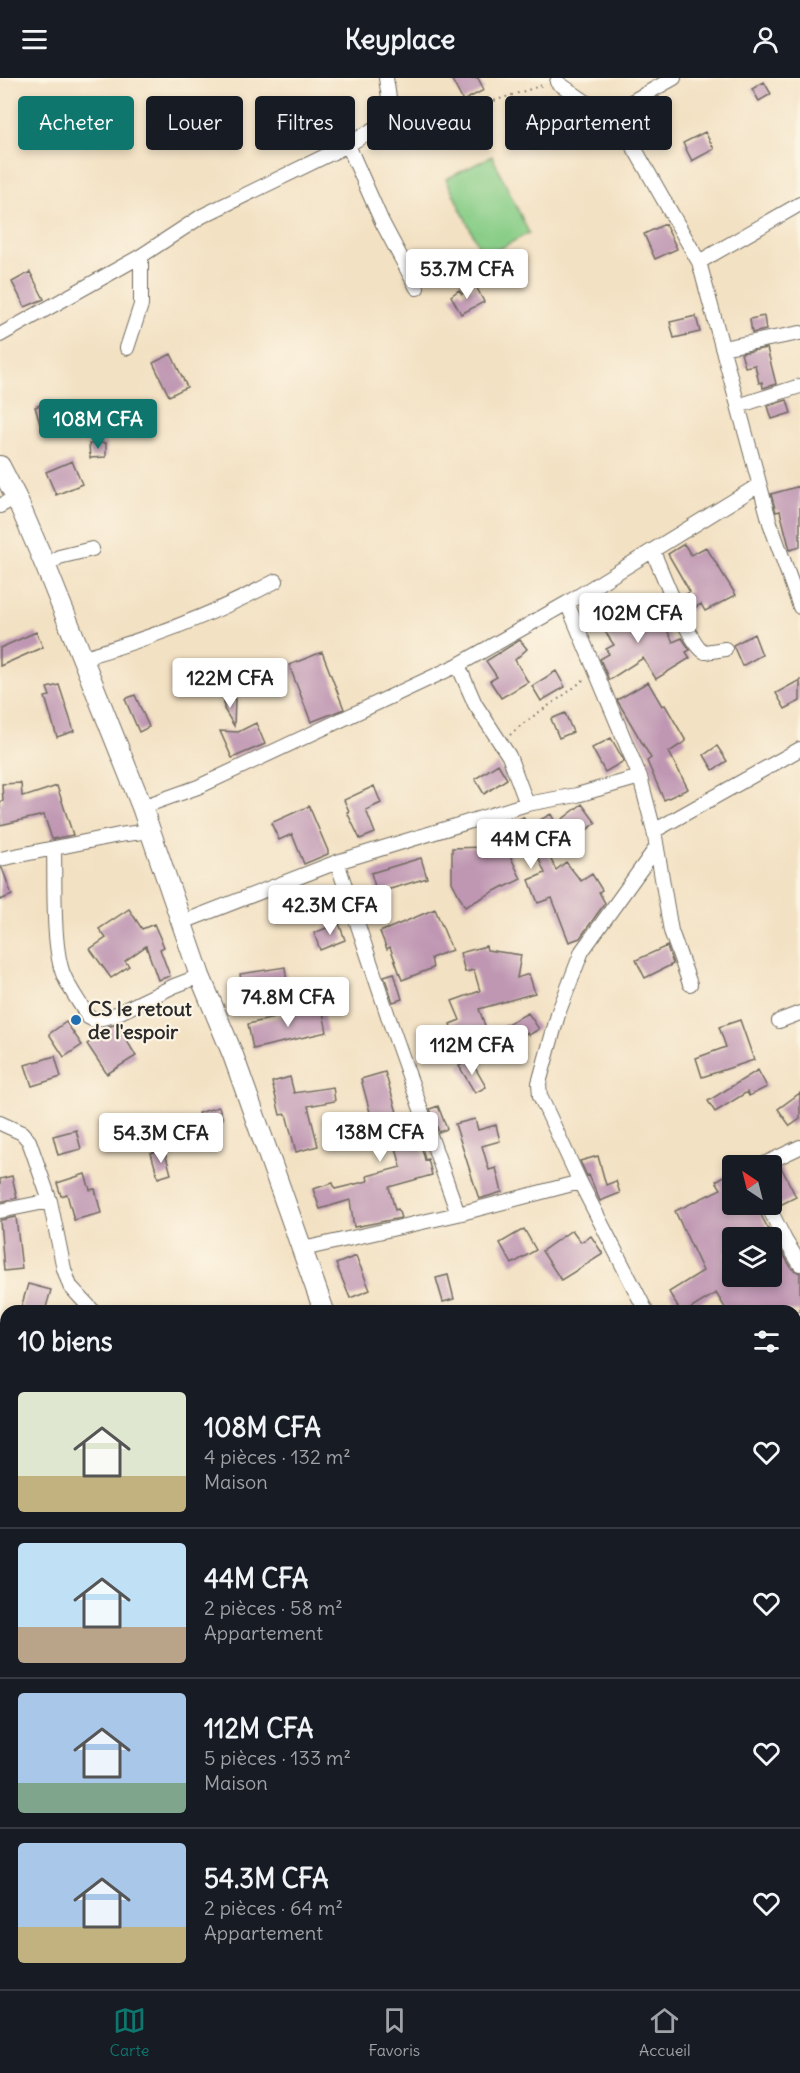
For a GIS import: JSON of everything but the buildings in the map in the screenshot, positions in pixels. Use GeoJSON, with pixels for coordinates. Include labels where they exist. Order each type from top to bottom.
{"type":"FeatureCollection","features":[{"type":"Feature","properties":{"kind":"main road"},"geometry":{"type":"LineString","coordinates":[[0,466],[8,501],[46,567],[142,807],[200,976],[233,1055],[322,1305]]}},
{"type":"Feature","properties":{"kind":"street"},"geometry":{"type":"LineString","coordinates":[[386,78],[389,96]]}},
{"type":"Feature","properties":{"kind":"street"},"geometry":{"type":"LineString","coordinates":[[642,96],[674,78]]}},
{"type":"Feature","properties":{"kind":"street"},"geometry":{"type":"LineString","coordinates":[[558,79],[580,96]]}},
{"type":"Feature","properties":{"kind":"street"},"geometry":{"type":"LineString","coordinates":[[0,335],[141,256],[202,216],[340,150]]}},
{"type":"Feature","properties":{"kind":"street"},"geometry":{"type":"LineString","coordinates":[[350,150],[382,222],[417,288]]}},
{"type":"Feature","properties":{"kind":"street"},"geometry":{"type":"LineString","coordinates":[[635,150],[699,262],[770,524],[800,607]]}},
{"type":"Feature","properties":{"kind":"street"},"geometry":{"type":"LineString","coordinates":[[699,262],[800,204]]}},
{"type":"Feature","properties":{"kind":"street"},"geometry":{"type":"LineString","coordinates":[[128,348],[141,305],[141,256]]}},
{"type":"Feature","properties":{"kind":"street"},"geometry":{"type":"LineString","coordinates":[[722,348],[800,333]]}},
{"type":"Feature","properties":{"kind":"street"},"geometry":{"type":"LineString","coordinates":[[738,406],[800,386]]}},
{"type":"Feature","properties":{"kind":"street"},"geometry":{"type":"LineString","coordinates":[[142,807],[198,787],[458,665],[653,552],[759,485]]}},
{"type":"Feature","properties":{"kind":"street"},"geometry":{"type":"LineString","coordinates":[[46,567],[59,557],[92,549]]}},
{"type":"Feature","properties":{"kind":"street"},"geometry":{"type":"LineString","coordinates":[[653,552],[674,602],[697,646],[705,652],[725,649]]}},
{"type":"Feature","properties":{"kind":"street"},"geometry":{"type":"LineString","coordinates":[[81,658],[184,624],[276,581]]}},
{"type":"Feature","properties":{"kind":"street"},"geometry":{"type":"LineString","coordinates":[[567,603],[640,777],[654,831],[670,931],[690,984]]}},
{"type":"Feature","properties":{"kind":"street"},"geometry":{"type":"LineString","coordinates":[[458,665],[475,704],[502,743],[517,772],[527,804]]}},
{"type":"Feature","properties":{"kind":"street"},"geometry":{"type":"LineString","coordinates":[[654,831],[800,749]]}},
{"type":"Feature","properties":{"kind":"street"},"geometry":{"type":"LineString","coordinates":[[183,922],[337,862],[527,804],[577,795],[640,777]]}},
{"type":"Feature","properties":{"kind":"street"},"geometry":{"type":"LineString","coordinates":[[0,859],[150,831]]}},
{"type":"Feature","properties":{"kind":"street"},"geometry":{"type":"LineString","coordinates":[[643,1305],[580,1182],[540,1096],[539,1083],[559,1011],[582,951],[656,848]]}},
{"type":"Feature","properties":{"kind":"street"},"geometry":{"type":"LineString","coordinates":[[54,849],[58,945],[63,975],[88,1017],[94,1020],[112,1016],[200,976]]}},
{"type":"Feature","properties":{"kind":"street"},"geometry":{"type":"LineString","coordinates":[[337,862],[458,1214]]}},
{"type":"Feature","properties":{"kind":"street"},"geometry":{"type":"LineString","coordinates":[[778,1021],[800,1012]]}},
{"type":"Feature","properties":{"kind":"street"},"geometry":{"type":"LineString","coordinates":[[0,1123],[22,1133],[29,1141],[50,1201],[64,1269],[70,1286],[87,1305]]}},
{"type":"Feature","properties":{"kind":"street"},"geometry":{"type":"LineString","coordinates":[[781,1155],[800,1147]]}},
{"type":"Feature","properties":{"kind":"street"},"geometry":{"type":"LineString","coordinates":[[303,1249],[458,1214],[580,1182]]}},
{"type":"Feature","properties":{"kind":"street"},"geometry":{"type":"LineString","coordinates":[[0,1211],[50,1201]]}},
{"type":"Feature","properties":{"kind":"street"},"geometry":{"type":"LineString","coordinates":[[772,1215],[800,1264]]}},
{"type":"Feature","properties":{"kind":"path"},"geometry":{"type":"LineString","coordinates":[[493,102],[558,79]]}},
{"type":"Feature","properties":{"kind":"path"},"geometry":{"type":"LineString","coordinates":[[502,743],[520,725],[562,698],[596,669]]}},
{"type":"Feature","properties":{"kind":"green space"},"geometry":{"type":"Polygon","coordinates":[[[492,156],[529,233],[484,257],[446,179],[492,156]]]}},
{"type":"Feature","properties":{"kind":"place","name":"CS le retout de l'espoir"},"geometry":{"type":"Point","coordinates":[76,1020]}}]}
